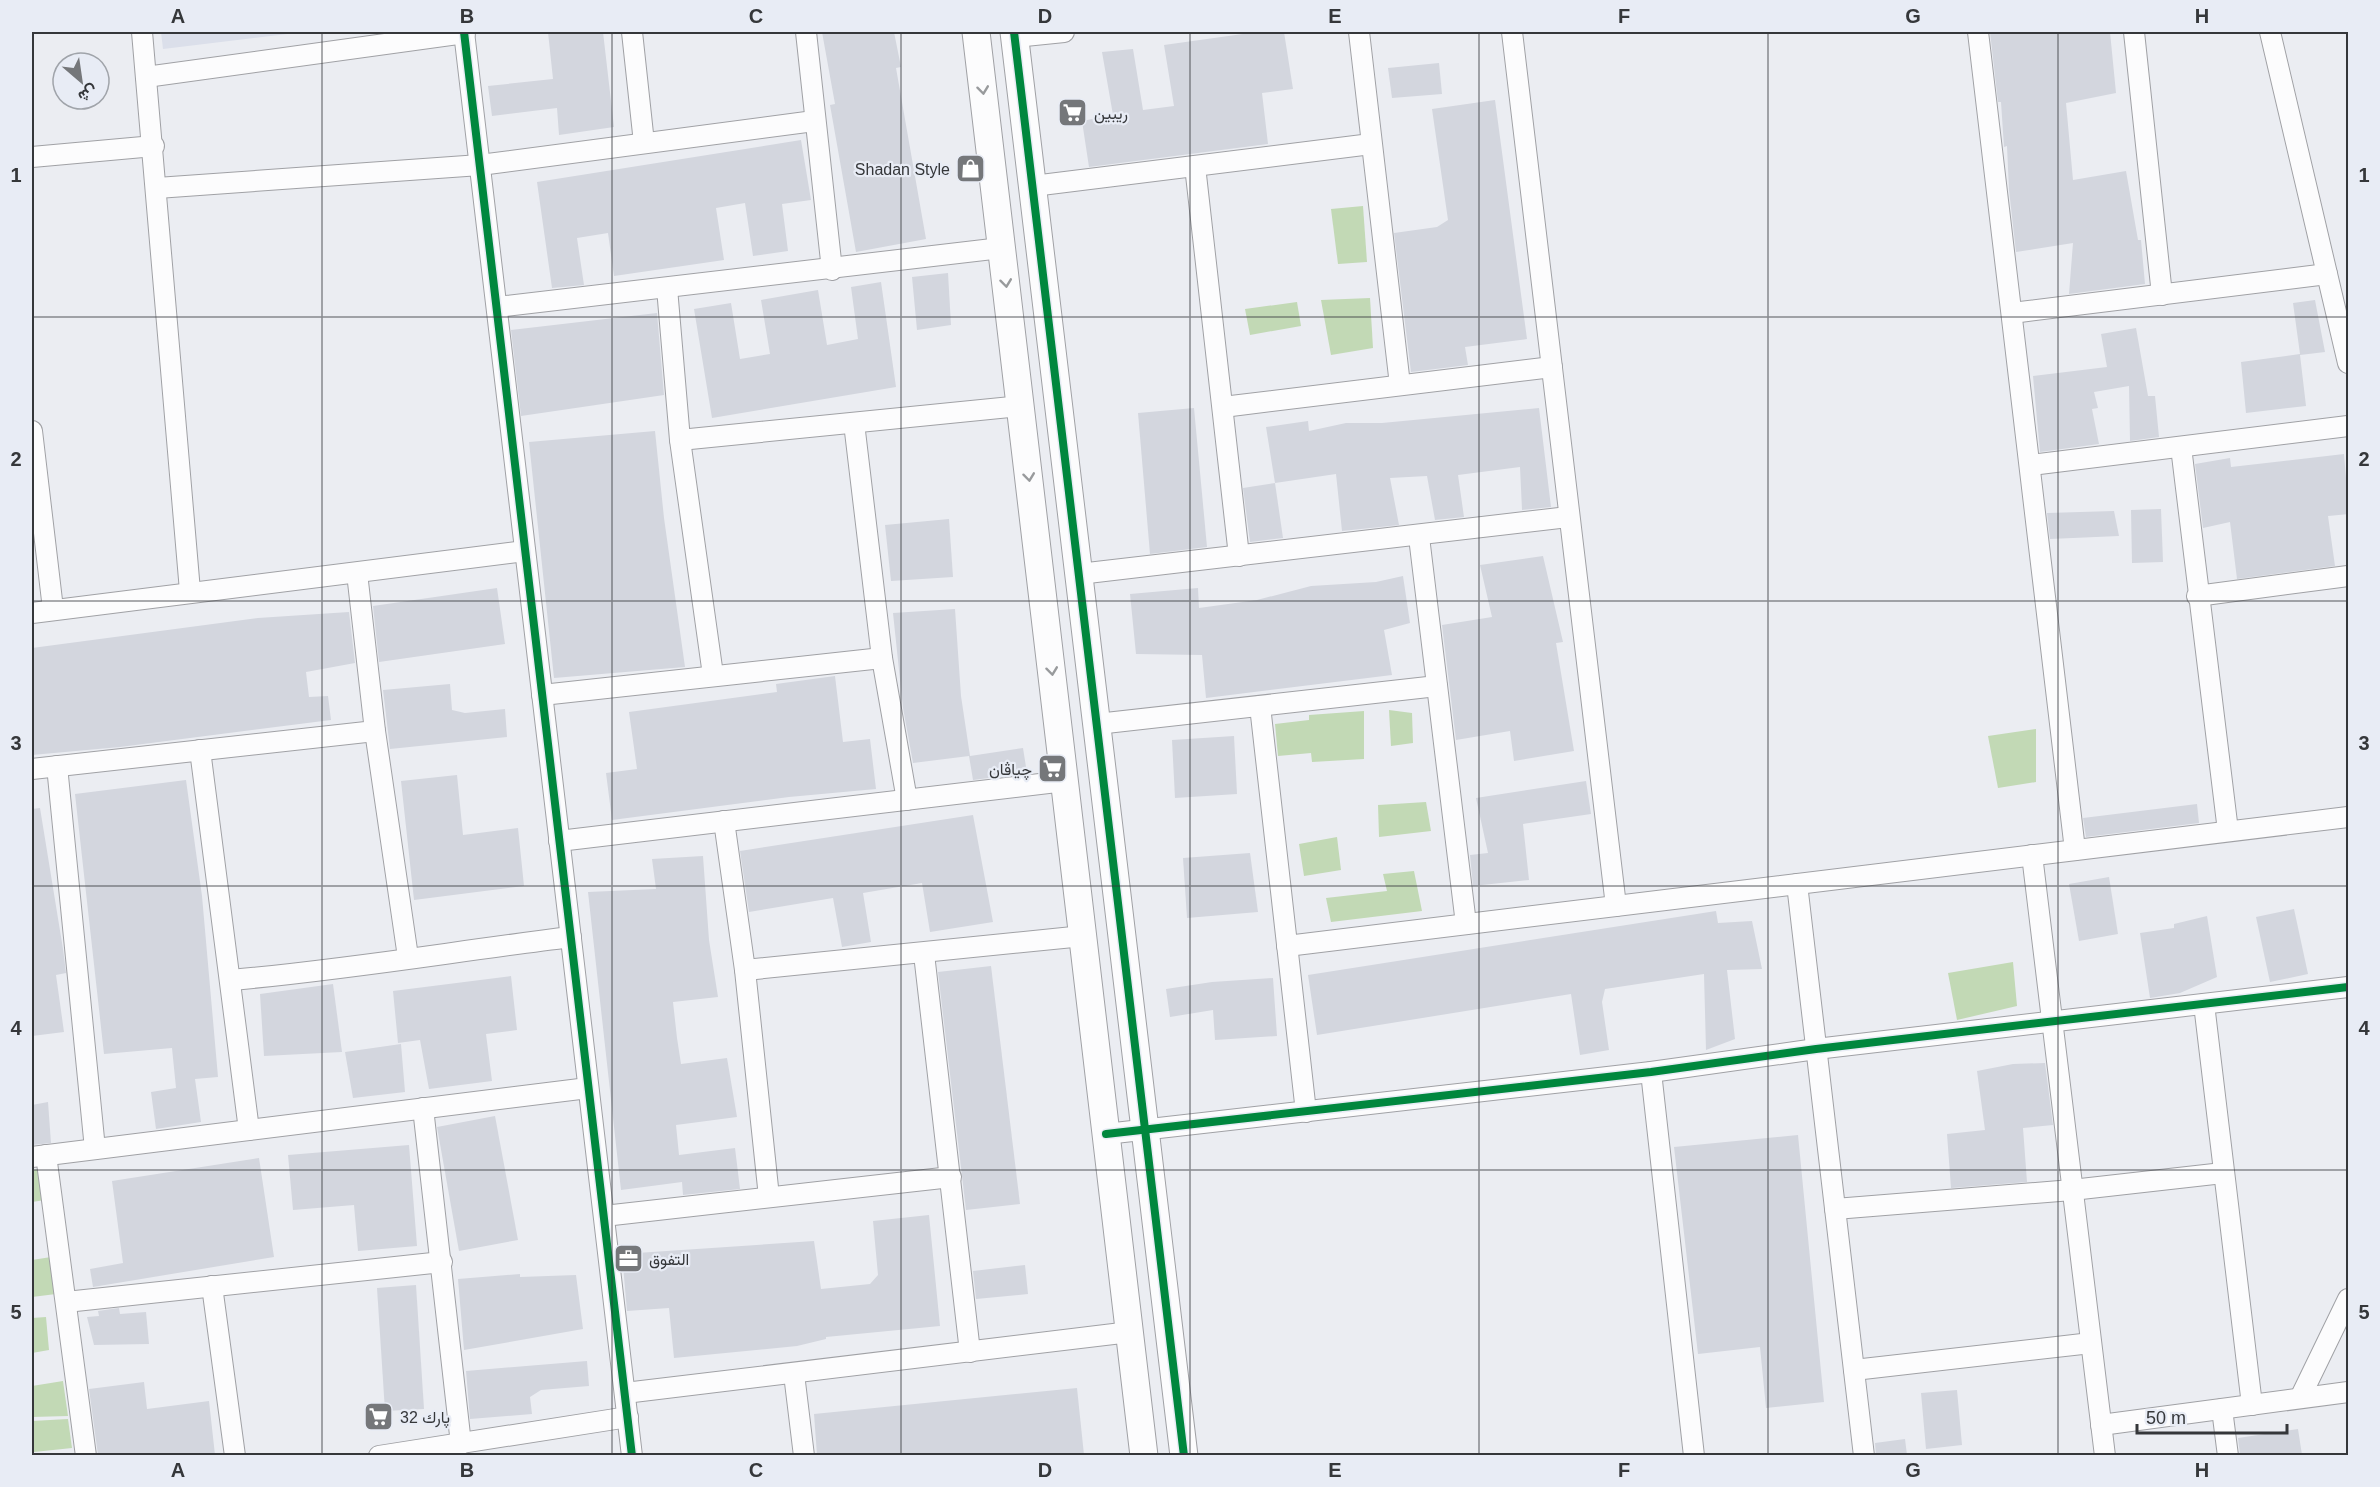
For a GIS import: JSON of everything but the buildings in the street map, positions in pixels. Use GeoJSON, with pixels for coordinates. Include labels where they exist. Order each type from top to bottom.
{"type":"FeatureCollection","features":[{"type":"Feature","properties":{"kind":"street"},"geometry":{"type":"LineString","coordinates":[[142,32],[154,146],[190,591]]}},
{"type":"Feature","properties":{"kind":"street"},"geometry":{"type":"LineString","coordinates":[[146,76],[465,32],[632,1455]]}},
{"type":"Feature","properties":{"kind":"street"},"geometry":{"type":"LineString","coordinates":[[632,32],[644,143]]}},
{"type":"Feature","properties":{"kind":"street"},"geometry":{"type":"LineString","coordinates":[[806,32],[832,270]]}},
{"type":"Feature","properties":{"kind":"street"},"geometry":{"type":"LineString","coordinates":[[976,32],[1144,1455]]}},
{"type":"Feature","properties":{"kind":"street"},"geometry":{"type":"LineString","coordinates":[[1064,32],[1015,34],[1184,1455]]}},
{"type":"Feature","properties":{"kind":"street"},"geometry":{"type":"LineString","coordinates":[[1359,32],[1400,385]]}},
{"type":"Feature","properties":{"kind":"street"},"geometry":{"type":"LineString","coordinates":[[1512,32],[1616,906]]}},
{"type":"Feature","properties":{"kind":"street"},"geometry":{"type":"LineString","coordinates":[[1978,32],[2075,850]]}},
{"type":"Feature","properties":{"kind":"street"},"geometry":{"type":"LineString","coordinates":[[2134,32],[2162,295]]}},
{"type":"Feature","properties":{"kind":"street"},"geometry":{"type":"LineString","coordinates":[[2270,32],[2327,274],[2340,293],[2349,363]]}},
{"type":"Feature","properties":{"kind":"street"},"geometry":{"type":"LineString","coordinates":[[157,188],[480,165],[814,121]]}},
{"type":"Feature","properties":{"kind":"street"},"geometry":{"type":"LineString","coordinates":[[1033,186],[1371,144]]}},
{"type":"Feature","properties":{"kind":"street"},"geometry":{"type":"LineString","coordinates":[[32,157],[154,146]]}},
{"type":"Feature","properties":{"kind":"street"},"geometry":{"type":"LineString","coordinates":[[1195,166],[1239,556]]}},
{"type":"Feature","properties":{"kind":"street"},"geometry":{"type":"LineString","coordinates":[[497,308],[832,270],[1001,248]]}},
{"type":"Feature","properties":{"kind":"street"},"geometry":{"type":"LineString","coordinates":[[2012,313],[2327,274]]}},
{"type":"Feature","properties":{"kind":"street"},"geometry":{"type":"LineString","coordinates":[[667,288],[680,440],[713,675]]}},
{"type":"Feature","properties":{"kind":"street"},"geometry":{"type":"LineString","coordinates":[[1010,320],[1048,314]]}},
{"type":"Feature","properties":{"kind":"street"},"geometry":{"type":"LineString","coordinates":[[1222,407],[1551,367]]}},
{"type":"Feature","properties":{"kind":"street"},"geometry":{"type":"LineString","coordinates":[[680,440],[1020,406]]}},
{"type":"Feature","properties":{"kind":"street"},"geometry":{"type":"LineString","coordinates":[[854,423],[882,658],[907,800]]}},
{"type":"Feature","properties":{"kind":"street"},"geometry":{"type":"LineString","coordinates":[[2031,465],[2349,426]]}},
{"type":"Feature","properties":{"kind":"street"},"geometry":{"type":"LineString","coordinates":[[32,431],[53,609]]}},
{"type":"Feature","properties":{"kind":"street"},"geometry":{"type":"LineString","coordinates":[[2181,447],[2197,596],[2228,831]]}},
{"type":"Feature","properties":{"kind":"street"},"geometry":{"type":"LineString","coordinates":[[1079,574],[1419,537],[1568,517]]}},
{"type":"Feature","properties":{"kind":"street"},"geometry":{"type":"LineString","coordinates":[[1419,537],[1466,924]]}},
{"type":"Feature","properties":{"kind":"street"},"geometry":{"type":"LineString","coordinates":[[32,613],[190,591],[357,573],[525,551]]}},
{"type":"Feature","properties":{"kind":"street"},"geometry":{"type":"LineString","coordinates":[[357,573],[375,730],[408,957]]}},
{"type":"Feature","properties":{"kind":"street"},"geometry":{"type":"LineString","coordinates":[[2197,596],[2349,576]]}},
{"type":"Feature","properties":{"kind":"street"},"geometry":{"type":"LineString","coordinates":[[542,694],[882,658]]}},
{"type":"Feature","properties":{"kind":"street"},"geometry":{"type":"LineString","coordinates":[[1097,724],[1437,686]]}},
{"type":"Feature","properties":{"kind":"street"},"geometry":{"type":"LineString","coordinates":[[1260,706],[1306,1112]]}},
{"type":"Feature","properties":{"kind":"street"},"geometry":{"type":"LineString","coordinates":[[32,769],[375,730]]}},
{"type":"Feature","properties":{"kind":"street"},"geometry":{"type":"LineString","coordinates":[[200,750],[249,1130]]}},
{"type":"Feature","properties":{"kind":"street"},"geometry":{"type":"LineString","coordinates":[[57,766],[95,1149]]}},
{"type":"Feature","properties":{"kind":"street"},"geometry":{"type":"LineString","coordinates":[[559,841],[1065,781]]}},
{"type":"Feature","properties":{"kind":"street"},"geometry":{"type":"LineString","coordinates":[[1287,946],[2349,817]]}},
{"type":"Feature","properties":{"kind":"street"},"geometry":{"type":"LineString","coordinates":[[724,821],[745,970],[770,1197]]}},
{"type":"Feature","properties":{"kind":"street"},"geometry":{"type":"LineString","coordinates":[[2032,855],[2105,1455]]}},
{"type":"Feature","properties":{"kind":"street"},"geometry":{"type":"LineString","coordinates":[[1797,884],[1864,1455]]}},
{"type":"Feature","properties":{"kind":"street"},"geometry":{"type":"LineString","coordinates":[[745,970],[924,954],[1083,936]]}},
{"type":"Feature","properties":{"kind":"street"},"geometry":{"type":"LineString","coordinates":[[231,980],[322,972],[408,957],[571,937]]}},
{"type":"Feature","properties":{"kind":"street"},"geometry":{"type":"LineString","coordinates":[[924,954],[970,1352]]}},
{"type":"Feature","properties":{"kind":"street"},"geometry":{"type":"LineString","coordinates":[[1106,1134],[1651,1072],[1816,1049],[2349,987]]}},
{"type":"Feature","properties":{"kind":"street"},"geometry":{"type":"LineString","coordinates":[[2204,1004],[2252,1405]]}},
{"type":"Feature","properties":{"kind":"street"},"geometry":{"type":"LineString","coordinates":[[1651,1072],[1694,1455]]}},
{"type":"Feature","properties":{"kind":"street"},"geometry":{"type":"LineString","coordinates":[[86,1455],[66,1302],[39,1156],[588,1088]]}},
{"type":"Feature","properties":{"kind":"street"},"geometry":{"type":"LineString","coordinates":[[423,1108],[461,1444]]}},
{"type":"Feature","properties":{"kind":"street"},"geometry":{"type":"LineString","coordinates":[[1835,1209],[2072,1190],[2223,1173]]}},
{"type":"Feature","properties":{"kind":"street"},"geometry":{"type":"LineString","coordinates":[[604,1216],[951,1177]]}},
{"type":"Feature","properties":{"kind":"street"},"geometry":{"type":"LineString","coordinates":[[66,1302],[442,1263]]}},
{"type":"Feature","properties":{"kind":"street"},"geometry":{"type":"LineString","coordinates":[[212,1286],[235,1455]]}},
{"type":"Feature","properties":{"kind":"street"},"geometry":{"type":"LineString","coordinates":[[2300,1398],[2349,1299]]}},
{"type":"Feature","properties":{"kind":"street"},"geometry":{"type":"LineString","coordinates":[[625,1393],[1130,1332]]}},
{"type":"Feature","properties":{"kind":"street"},"geometry":{"type":"LineString","coordinates":[[1854,1370],[2091,1343]]}},
{"type":"Feature","properties":{"kind":"street"},"geometry":{"type":"LineString","coordinates":[[794,1374],[804,1455]]}},
{"type":"Feature","properties":{"kind":"street"},"geometry":{"type":"LineString","coordinates":[[2101,1425],[2349,1392]]}},
{"type":"Feature","properties":{"kind":"street"},"geometry":{"type":"LineString","coordinates":[[2222,1409],[2228,1455]]}},
{"type":"Feature","properties":{"kind":"street"},"geometry":{"type":"LineString","coordinates":[[379,1455],[628,1418]]}},
{"type":"Feature","properties":{"kind":"shaded area"},"geometry":{"type":"Polygon","coordinates":[[[161,32],[304,32],[163,49],[161,32]]]}},
{"type":"Feature","properties":{"kind":"green space"},"geometry":{"type":"Polygon","coordinates":[[[1363,206],[1367,262],[1338,264],[1331,209],[1363,206]]]}},
{"type":"Feature","properties":{"kind":"green space"},"geometry":{"type":"Polygon","coordinates":[[[1370,298],[1373,348],[1331,355],[1321,300],[1370,298]]]}},
{"type":"Feature","properties":{"kind":"green space"},"geometry":{"type":"Polygon","coordinates":[[[1297,302],[1301,326],[1250,335],[1245,309],[1297,302]]]}},
{"type":"Feature","properties":{"kind":"green space"},"geometry":{"type":"Polygon","coordinates":[[[1389,710],[1412,713],[1413,743],[1391,746],[1389,710]]]}},
{"type":"Feature","properties":{"kind":"green space"},"geometry":{"type":"Polygon","coordinates":[[[1364,711],[1364,759],[1312,762],[1311,753],[1278,756],[1275,724],[1309,720],[1309,715],[1364,711]]]}},
{"type":"Feature","properties":{"kind":"green space"},"geometry":{"type":"Polygon","coordinates":[[[2036,729],[2036,782],[1998,788],[1988,736],[2036,729]]]}},
{"type":"Feature","properties":{"kind":"green space"},"geometry":{"type":"Polygon","coordinates":[[[1426,802],[1431,831],[1379,837],[1378,805],[1426,802]]]}},
{"type":"Feature","properties":{"kind":"green space"},"geometry":{"type":"Polygon","coordinates":[[[1337,837],[1341,870],[1304,876],[1299,844],[1337,837]]]}},
{"type":"Feature","properties":{"kind":"green space"},"geometry":{"type":"Polygon","coordinates":[[[1414,871],[1422,911],[1331,922],[1326,898],[1387,891],[1383,874],[1414,871]]]}},
{"type":"Feature","properties":{"kind":"green space"},"geometry":{"type":"Polygon","coordinates":[[[2013,962],[2017,1006],[1957,1020],[1948,973],[2013,962]]]}},
{"type":"Feature","properties":{"kind":"green space"},"geometry":{"type":"Polygon","coordinates":[[[42,1169],[45,1200],[32,1202],[32,1170],[42,1169]]]}},
{"type":"Feature","properties":{"kind":"green space"},"geometry":{"type":"Polygon","coordinates":[[[51,1257],[56,1294],[32,1297],[32,1260],[51,1257]]]}},
{"type":"Feature","properties":{"kind":"green space"},"geometry":{"type":"Polygon","coordinates":[[[46,1317],[49,1350],[32,1353],[32,1318],[46,1317]]]}},
{"type":"Feature","properties":{"kind":"green space"},"geometry":{"type":"Polygon","coordinates":[[[63,1381],[68,1416],[32,1417],[32,1386],[63,1381]]]}},
{"type":"Feature","properties":{"kind":"green space"},"geometry":{"type":"Polygon","coordinates":[[[68,1419],[72,1448],[34,1452],[32,1421],[68,1419]]]}},
{"type":"Feature","properties":{"kind":"cycle path"},"geometry":{"type":"LineString","coordinates":[[464,32],[632,1456]]}},
{"type":"Feature","properties":{"kind":"cycle path"},"geometry":{"type":"LineString","coordinates":[[1014,32],[1184,1456]]}},
{"type":"Feature","properties":{"kind":"cycle path"},"geometry":{"type":"LineString","coordinates":[[1106,1134],[1651,1072],[1816,1049],[2348,987]]}},
{"type":"Feature","properties":{"kind":"place","name":"ريبين"},"geometry":{"type":"Point","coordinates":[1073,113]}},
{"type":"Feature","properties":{"kind":"place","name":"Shadan Style"},"geometry":{"type":"Point","coordinates":[971,169]}},
{"type":"Feature","properties":{"kind":"place","name":"چياڤان"},"geometry":{"type":"Point","coordinates":[1053,769]}},
{"type":"Feature","properties":{"kind":"place","name":"التفوق"},"geometry":{"type":"Point","coordinates":[628,1259]}},
{"type":"Feature","properties":{"kind":"place","name":"32 پارك"},"geometry":{"type":"Point","coordinates":[379,1417]}}]}
